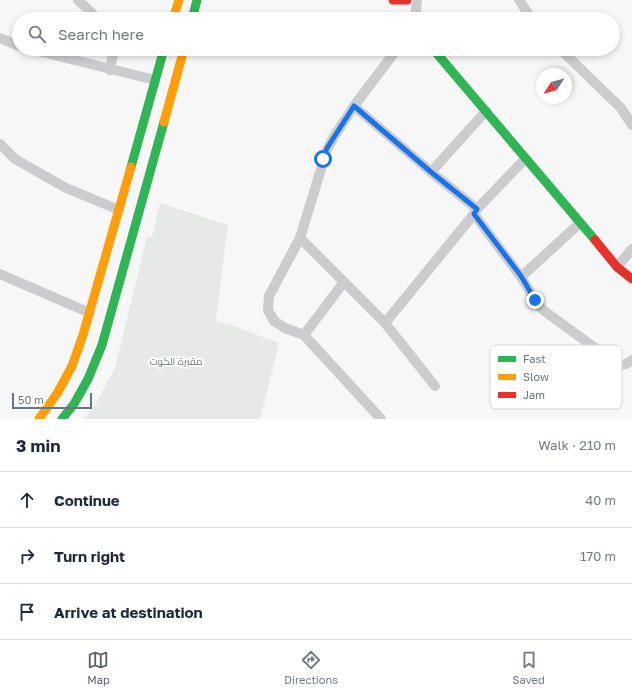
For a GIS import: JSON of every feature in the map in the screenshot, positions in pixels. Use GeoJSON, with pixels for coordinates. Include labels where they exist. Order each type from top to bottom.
{"type":"FeatureCollection","features":[{"type":"Feature","properties":{"kind":"street"},"geometry":{"type":"LineString","coordinates":[[78,0],[91,12]]}},
{"type":"Feature","properties":{"kind":"street"},"geometry":{"type":"LineString","coordinates":[[175,12],[179,0]]}},
{"type":"Feature","properties":{"kind":"street"},"geometry":{"type":"LineString","coordinates":[[194,12],[197,0]]}},
{"type":"Feature","properties":{"kind":"street"},"geometry":{"type":"LineString","coordinates":[[393,0],[407,0]]}},
{"type":"Feature","properties":{"kind":"street"},"geometry":{"type":"LineString","coordinates":[[416,12],[417,0]]}},
{"type":"Feature","properties":{"kind":"street"},"geometry":{"type":"LineString","coordinates":[[519,0],[527,12]]}},
{"type":"Feature","properties":{"kind":"street"},"geometry":{"type":"LineString","coordinates":[[0,38],[12,43]]}},
{"type":"Feature","properties":{"kind":"street"},"geometry":{"type":"LineString","coordinates":[[57,56],[155,80]]}},
{"type":"Feature","properties":{"kind":"street"},"geometry":{"type":"LineString","coordinates":[[110,70],[113,56]]}},
{"type":"Feature","properties":{"kind":"street"},"geometry":{"type":"LineString","coordinates":[[39,419],[58,392],[72,366],[84,336],[162,56]]}},
{"type":"Feature","properties":{"kind":"street"},"geometry":{"type":"LineString","coordinates":[[62,419],[74,404],[88,379],[102,345],[182,56]]}},
{"type":"Feature","properties":{"kind":"street"},"geometry":{"type":"LineString","coordinates":[[381,419],[304,335],[285,328],[274,321],[268,310],[269,296],[300,238],[327,148],[354,106],[392,56]]}},
{"type":"Feature","properties":{"kind":"street"},"geometry":{"type":"LineString","coordinates":[[439,56],[617,267],[632,279]]}},
{"type":"Feature","properties":{"kind":"street"},"geometry":{"type":"LineString","coordinates":[[567,56],[621,108],[632,125]]}},
{"type":"Feature","properties":{"kind":"street"},"geometry":{"type":"LineString","coordinates":[[354,106],[475,212],[521,276],[535,300],[543,310],[592,345]]}},
{"type":"Feature","properties":{"kind":"street"},"geometry":{"type":"LineString","coordinates":[[431,172],[486,111]]}},
{"type":"Feature","properties":{"kind":"street"},"geometry":{"type":"LineString","coordinates":[[0,144],[15,159],[66,188],[119,210]]}},
{"type":"Feature","properties":{"kind":"street"},"geometry":{"type":"LineString","coordinates":[[385,323],[475,212],[525,159]]}},
{"type":"Feature","properties":{"kind":"street"},"geometry":{"type":"LineString","coordinates":[[521,276],[580,223]]}},
{"type":"Feature","properties":{"kind":"street"},"geometry":{"type":"LineString","coordinates":[[300,238],[385,323],[435,386]]}},
{"type":"Feature","properties":{"kind":"street"},"geometry":{"type":"LineString","coordinates":[[617,267],[632,249]]}},
{"type":"Feature","properties":{"kind":"street"},"geometry":{"type":"LineString","coordinates":[[0,274],[90,313]]}},
{"type":"Feature","properties":{"kind":"street"},"geometry":{"type":"LineString","coordinates":[[304,335],[344,282]]}},
{"type":"Feature","properties":{"kind":"street"},"geometry":{"type":"LineString","coordinates":[[622,365],[627,364],[632,360]]}},
{"type":"Feature","properties":{"kind":"green space","name":"مقبرة الكوت"},"geometry":{"type":"Polygon","coordinates":[[[160,203],[228,225],[216,320],[279,343],[260,419],[84,419],[95,405],[115,368],[147,237],[152,237],[160,203]]]}},
{"type":"Feature","properties":{"kind":"traffic: fast"},"geometry":{"type":"LineString","coordinates":[[194,12],[197,0]]}},
{"type":"Feature","properties":{"kind":"traffic: fast"},"geometry":{"type":"LineString","coordinates":[[131,167],[162,56]]}},
{"type":"Feature","properties":{"kind":"traffic: fast"},"geometry":{"type":"LineString","coordinates":[[439,56],[595,240]]}},
{"type":"Feature","properties":{"kind":"traffic: fast"},"geometry":{"type":"LineString","coordinates":[[62,419],[74,404],[88,379],[102,345],[164,122]]}},
{"type":"Feature","properties":{"kind":"traffic: slow"},"geometry":{"type":"LineString","coordinates":[[175,12],[179,0]]}},
{"type":"Feature","properties":{"kind":"traffic: slow"},"geometry":{"type":"LineString","coordinates":[[164,122],[182,56]]}},
{"type":"Feature","properties":{"kind":"traffic: slow"},"geometry":{"type":"LineString","coordinates":[[39,419],[58,392],[72,366],[83,335],[131,167]]}},
{"type":"Feature","properties":{"kind":"traffic: jam"},"geometry":{"type":"LineString","coordinates":[[393,0],[407,0]]}},
{"type":"Feature","properties":{"kind":"traffic: jam"},"geometry":{"type":"LineString","coordinates":[[595,240],[617,267],[632,279]]}},
{"type":"Feature","properties":{"kind":"route"},"geometry":{"type":"LineString","coordinates":[[323,159],[327,148],[354,106],[477,209],[474,214],[521,276],[535,300]]}}]}
